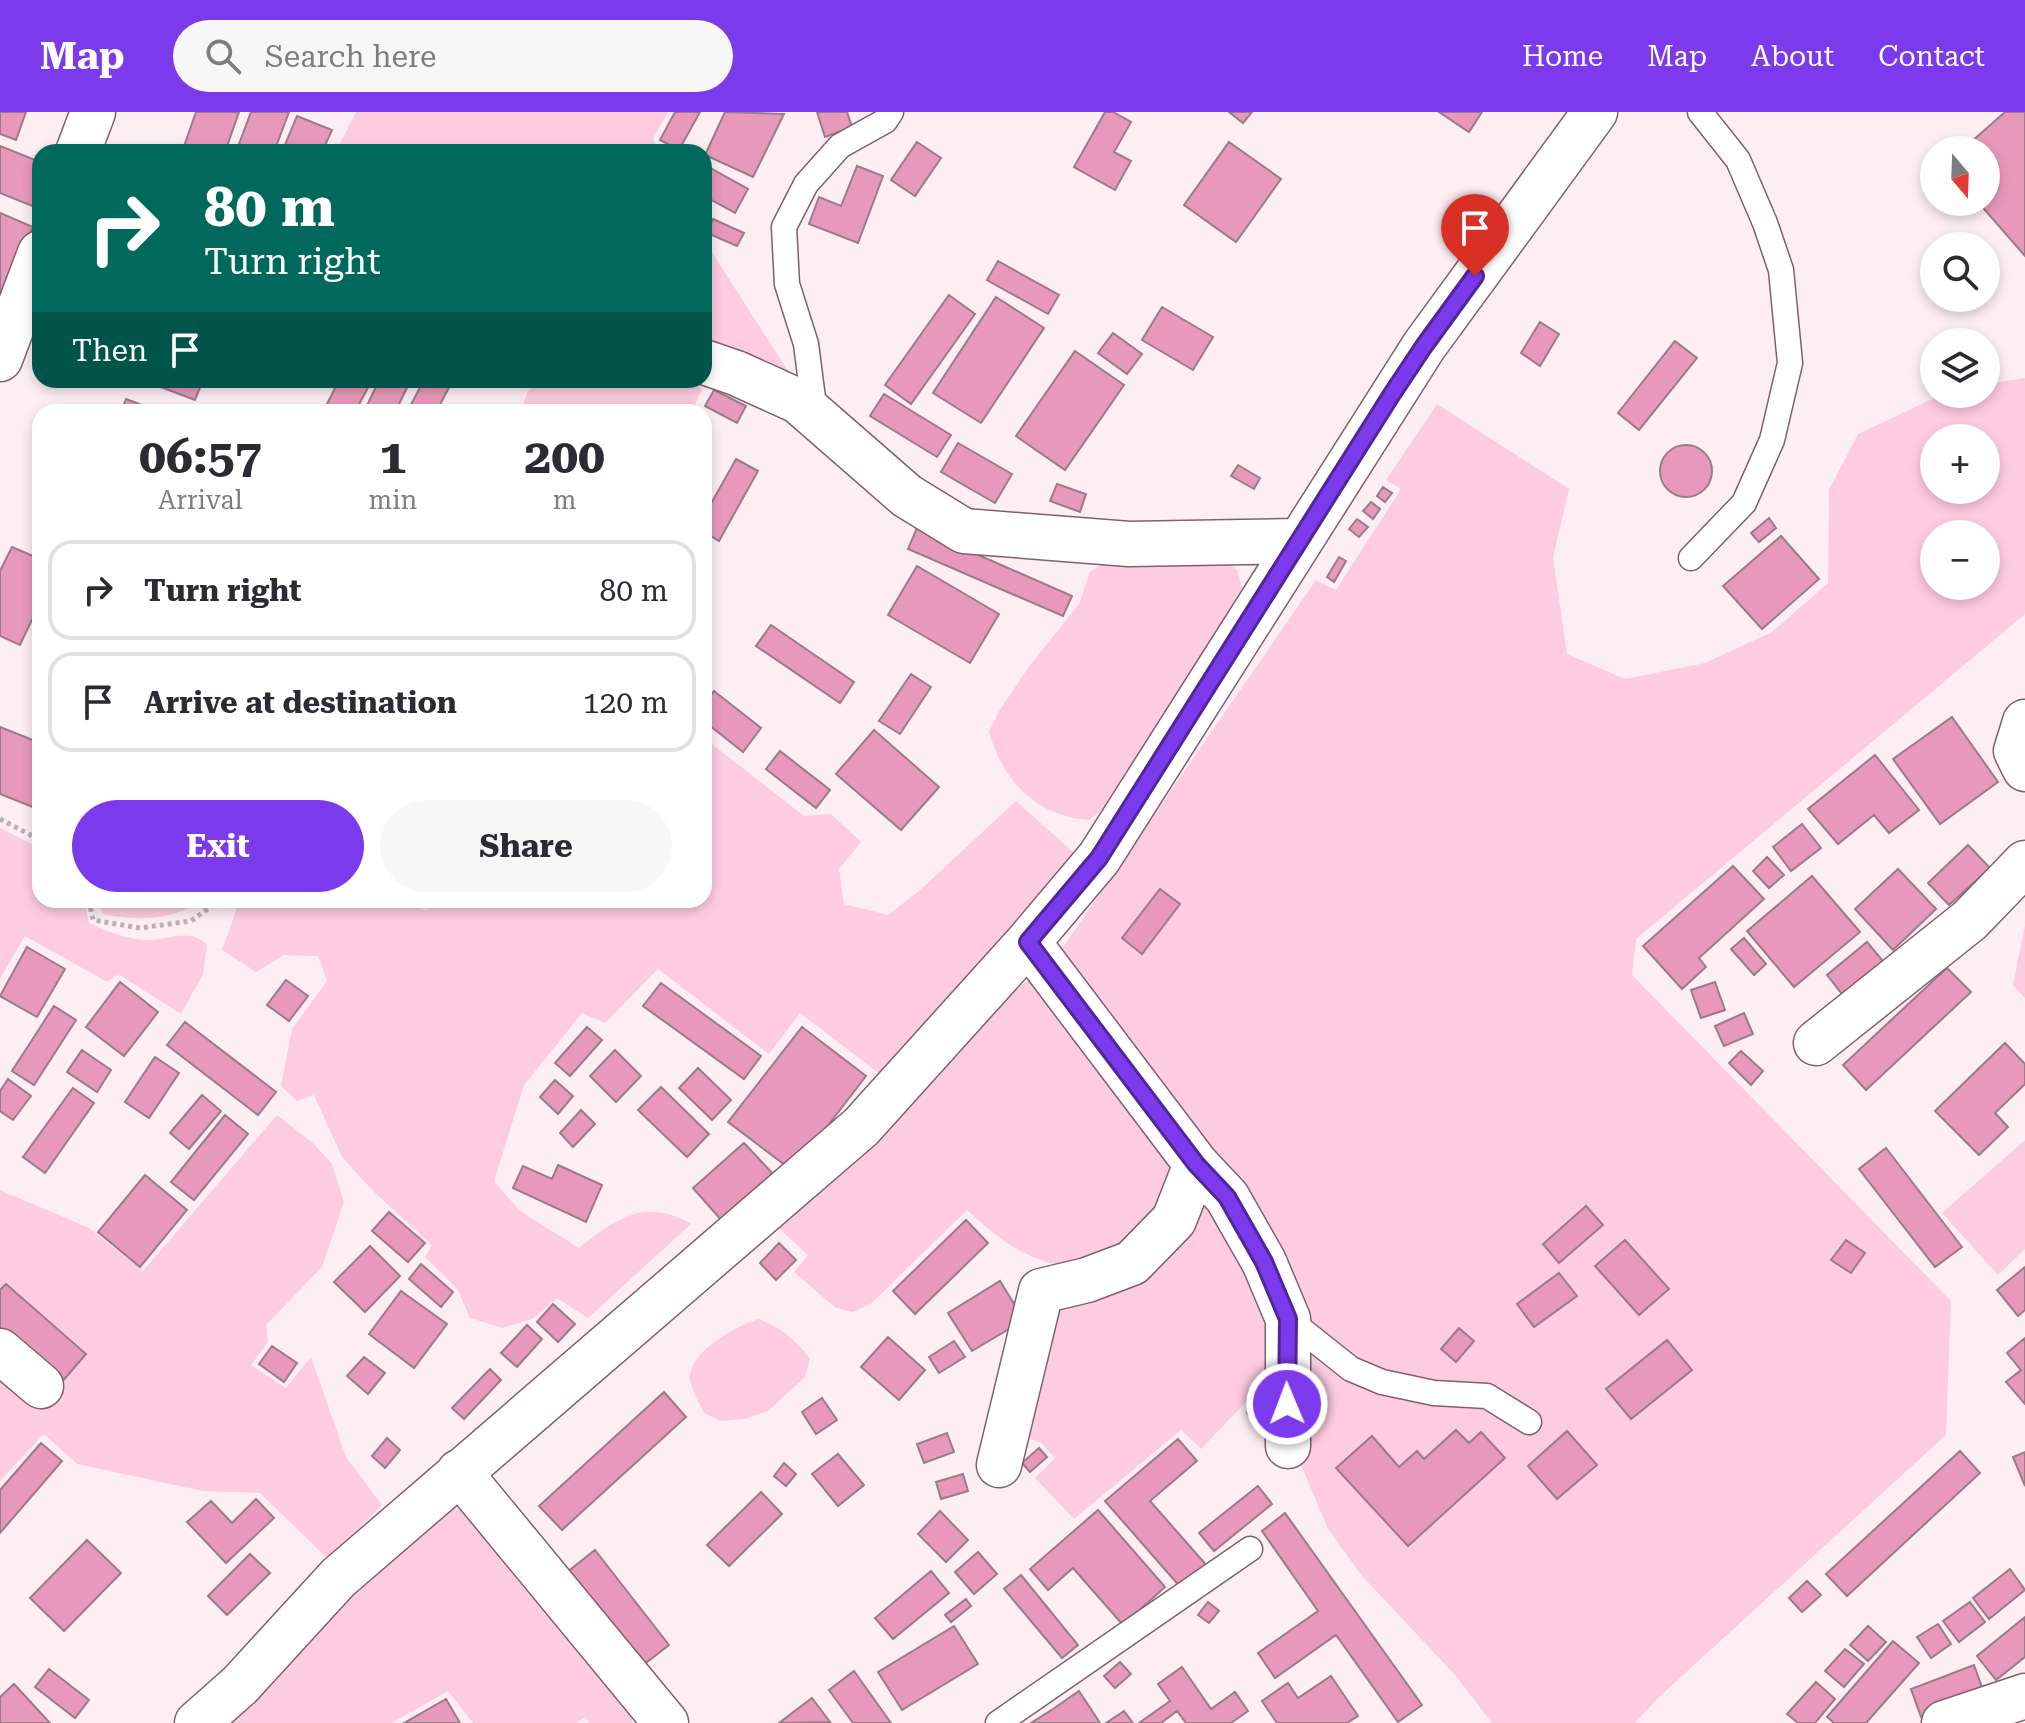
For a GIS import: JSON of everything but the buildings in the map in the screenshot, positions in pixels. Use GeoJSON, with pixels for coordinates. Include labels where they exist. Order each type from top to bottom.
{"type":"FeatureCollection","features":[{"type":"Feature","properties":{"kind":"street"},"geometry":{"type":"LineString","coordinates":[[81,144],[93,112]]}},
{"type":"Feature","properties":{"kind":"street"},"geometry":{"type":"LineString","coordinates":[[197,1723],[240,1685],[338,1578],[861,1127],[1028,942],[1099,858],[1424,346],[1595,112]]}},
{"type":"Feature","properties":{"kind":"street"},"geometry":{"type":"LineString","coordinates":[[0,359],[32,274]]}},
{"type":"Feature","properties":{"kind":"street"},"geometry":{"type":"LineString","coordinates":[[712,365],[798,401],[907,496],[964,531],[1129,544],[1298,541]]}},
{"type":"Feature","properties":{"kind":"street"},"geometry":{"type":"LineString","coordinates":[[2025,722],[2016,751],[2025,769]]}},
{"type":"Feature","properties":{"kind":"street"},"geometry":{"type":"LineString","coordinates":[[1816,1043],[1970,920],[2025,863]]}},
{"type":"Feature","properties":{"kind":"street"},"geometry":{"type":"LineString","coordinates":[[1028,942],[1196,1164],[1227,1197],[1264,1262],[1288,1319],[1288,1446]]}},
{"type":"Feature","properties":{"kind":"street"},"geometry":{"type":"LineString","coordinates":[[999,1465],[1041,1291],[1087,1280],[1132,1263],[1174,1220],[1196,1164]]}},
{"type":"Feature","properties":{"kind":"street"},"geometry":{"type":"LineString","coordinates":[[0,1351],[41,1386]]}},
{"type":"Feature","properties":{"kind":"street"},"geometry":{"type":"LineString","coordinates":[[459,1472],[666,1723]]}},
{"type":"Feature","properties":{"kind":"street"},"geometry":{"type":"LineString","coordinates":[[1944,1723],[2025,1696]]}},
{"type":"Feature","properties":{"kind":"lane"},"geometry":{"type":"LineString","coordinates":[[815,416],[806,344],[787,284],[784,227],[806,184],[840,146],[885,121],[891,112]]}},
{"type":"Feature","properties":{"kind":"lane"},"geometry":{"type":"LineString","coordinates":[[1691,558],[1744,503],[1772,440],[1790,363],[1781,270],[1765,223],[1738,160],[1700,112]]}},
{"type":"Feature","properties":{"kind":"lane"},"geometry":{"type":"LineString","coordinates":[[1288,1319],[1351,1369],[1382,1382],[1421,1390],[1487,1396],[1529,1422]]}},
{"type":"Feature","properties":{"kind":"lane"},"geometry":{"type":"LineString","coordinates":[[998,1723],[1250,1549]]}},
{"type":"Feature","properties":{"kind":"path"},"geometry":{"type":"LineString","coordinates":[[0,819],[32,836]]}},
{"type":"Feature","properties":{"kind":"path"},"geometry":{"type":"LineString","coordinates":[[91,908],[93,920],[140,928],[191,921],[209,908]]}},
{"type":"Feature","properties":{"kind":"shaded area"},"geometry":{"type":"Polygon","coordinates":[[[356,112],[668,112],[653,139],[655,144],[340,144],[356,112]]]}},
{"type":"Feature","properties":{"kind":"shaded area"},"geometry":{"type":"Polygon","coordinates":[[[712,252],[792,377],[712,348],[712,252]]]}},
{"type":"Feature","properties":{"kind":"shaded area"},"geometry":{"type":"Polygon","coordinates":[[[2025,378],[2025,614],[1636,939],[1632,975],[1951,1301],[1946,1435],[1658,1698],[1635,1723],[1492,1723],[1456,1676],[1362,1576],[1328,1529],[1288,1434],[1293,1336],[1057,956],[1316,580],[1336,590],[1401,489],[1386,480],[1437,404],[1569,489],[1553,557],[1567,654],[1625,679],[1705,663],[1772,632],[1828,583],[1829,490],[1858,434],[1920,405],[1920,408],[2000,408],[2000,382],[2025,378]]]}},
{"type":"Feature","properties":{"kind":"shaded area"},"geometry":{"type":"Polygon","coordinates":[[[532,388],[702,389],[695,404],[523,404],[532,388]]]}},
{"type":"Feature","properties":{"kind":"shaded area"},"geometry":{"type":"Polygon","coordinates":[[[1223,558],[1237,570],[1242,588],[1109,805],[1089,820],[1053,811],[1024,793],[1003,766],[989,732],[999,711],[1031,664],[1079,604],[1090,572],[1108,560],[1223,558]]]}},
{"type":"Feature","properties":{"kind":"shaded area"},"geometry":{"type":"Polygon","coordinates":[[[712,744],[804,816],[831,814],[861,842],[839,869],[844,904],[888,915],[919,891],[1016,801],[1080,858],[880,1074],[800,1013],[769,1054],[658,969],[605,1023],[582,1013],[524,1085],[494,1181],[520,1211],[579,1248],[619,1220],[646,1212],[675,1216],[691,1224],[588,1318],[557,1298],[532,1319],[502,1328],[470,1318],[458,1290],[425,1257],[432,1245],[373,1191],[342,1157],[314,1095],[297,1101],[281,1086],[292,1029],[327,981],[318,956],[284,955],[256,972],[222,950],[237,908],[421,908],[426,911],[428,908],[712,908],[712,744]]]}},
{"type":"Feature","properties":{"kind":"shaded area"},"geometry":{"type":"Polygon","coordinates":[[[0,828],[32,844],[32,908],[86,908],[89,923],[119,935],[151,940],[188,936],[207,945],[203,974],[181,1014],[118,974],[107,982],[25,936],[0,979],[0,828]]]}},
{"type":"Feature","properties":{"kind":"shaded area"},"geometry":{"type":"Polygon","coordinates":[[[100,908],[188,908],[154,918],[103,914],[100,908]]]}},
{"type":"Feature","properties":{"kind":"shaded area"},"geometry":{"type":"Polygon","coordinates":[[[2025,925],[2025,998],[2013,985],[2025,925]]]}},
{"type":"Feature","properties":{"kind":"shaded area"},"geometry":{"type":"Polygon","coordinates":[[[1028,981],[1041,982],[1177,1157],[1157,1223],[1075,1270],[1016,1249],[967,1210],[872,1303],[853,1312],[836,1308],[794,1272],[808,1255],[775,1225],[996,1003],[1028,981]]]}},
{"type":"Feature","properties":{"kind":"shaded area"},"geometry":{"type":"Polygon","coordinates":[[[277,1115],[314,1144],[332,1164],[344,1202],[322,1267],[266,1325],[268,1342],[251,1365],[286,1388],[311,1357],[346,1457],[382,1505],[328,1559],[260,1493],[203,1491],[77,1464],[44,1434],[0,1481],[0,1190],[89,1228],[143,1271],[277,1115]]]}},
{"type":"Feature","properties":{"kind":"shaded area"},"geometry":{"type":"Polygon","coordinates":[[[2025,1140],[2025,1249],[1998,1275],[1942,1213],[2025,1140]]]}},
{"type":"Feature","properties":{"kind":"shaded area"},"geometry":{"type":"Polygon","coordinates":[[[1201,1191],[1266,1285],[1274,1353],[1266,1381],[1201,1449],[1181,1430],[1074,1519],[1035,1478],[1055,1458],[1040,1442],[1018,1436],[1054,1304],[1201,1191]]]}},
{"type":"Feature","properties":{"kind":"shaded area"},"geometry":{"type":"Polygon","coordinates":[[[758,1319],[781,1330],[810,1359],[805,1377],[768,1411],[744,1419],[721,1421],[704,1413],[691,1382],[692,1368],[697,1358],[716,1341],[758,1319]]]}},
{"type":"Feature","properties":{"kind":"shaded area"},"geometry":{"type":"Polygon","coordinates":[[[450,1506],[473,1514],[633,1708],[632,1723],[590,1723],[585,1717],[576,1723],[473,1723],[448,1691],[392,1723],[231,1723],[239,1708],[395,1547],[450,1506]]]}},
{"type":"Feature","properties":{"kind":"route"},"geometry":{"type":"LineString","coordinates":[[1287,1404],[1288,1319],[1264,1262],[1227,1197],[1196,1164],[1028,942],[1099,858],[1392,394],[1475,276]]}}]}
